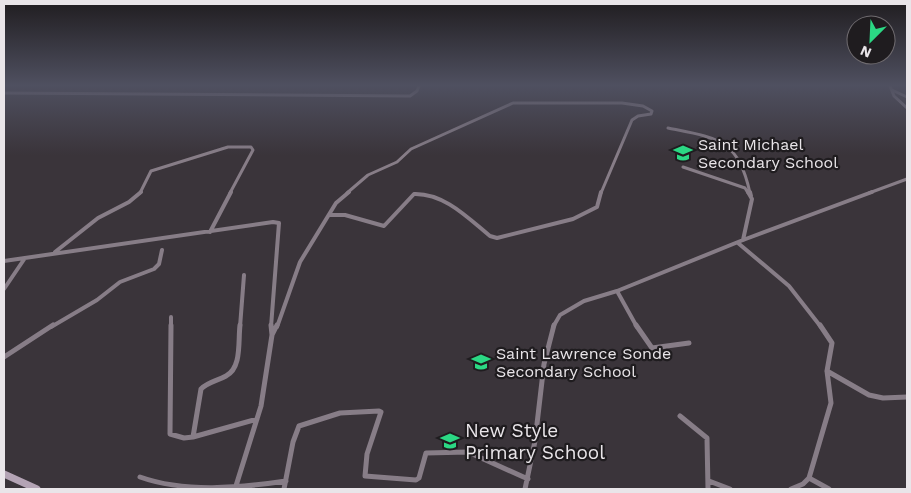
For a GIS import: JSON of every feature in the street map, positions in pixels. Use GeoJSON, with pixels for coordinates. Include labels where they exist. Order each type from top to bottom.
{"type":"FeatureCollection","features":[{"type":"Feature","properties":{"kind":"main road"},"geometry":{"type":"LineString","coordinates":[[4,474],[37,489]]}},
{"type":"Feature","properties":{"kind":"street"},"geometry":{"type":"LineString","coordinates":[[272,336],[282,317],[300,262],[341,197],[373,172],[398,162],[410,149],[453,131],[496,109]]}},
{"type":"Feature","properties":{"kind":"street"},"geometry":{"type":"LineString","coordinates":[[329,215],[345,216],[384,226],[414,194],[420,193],[449,205],[490,236],[497,238],[573,219],[597,207],[603,186],[632,120],[652,112],[648,109]]}},
{"type":"Feature","properties":{"kind":"street"},"geometry":{"type":"LineString","coordinates":[[668,128],[712,137],[730,145],[746,170],[752,196],[740,242]]}},
{"type":"Feature","properties":{"kind":"street"},"geometry":{"type":"LineString","coordinates":[[53,254],[75,240],[101,216],[122,207],[137,196],[144,187],[147,175],[151,172],[228,147],[251,147],[253,150],[210,232]]}},
{"type":"Feature","properties":{"kind":"street"},"geometry":{"type":"LineString","coordinates":[[683,167],[745,188],[752,196]]}},
{"type":"Feature","properties":{"kind":"street"},"geometry":{"type":"LineString","coordinates":[[525,489],[544,364],[555,321],[568,308],[584,300],[617,291],[675,266],[907,179]]}},
{"type":"Feature","properties":{"kind":"street"},"geometry":{"type":"LineString","coordinates":[[4,261],[273,222],[280,225],[270,320],[272,336],[261,406],[235,488]]}},
{"type":"Feature","properties":{"kind":"street"},"geometry":{"type":"LineString","coordinates":[[740,242],[789,286],[828,334],[832,343],[827,371],[831,403],[809,478],[803,484],[791,489]]}},
{"type":"Feature","properties":{"kind":"street"},"geometry":{"type":"LineString","coordinates":[[4,348],[6,356],[56,323],[97,300],[120,282],[154,269],[159,264],[162,250]]}},
{"type":"Feature","properties":{"kind":"street"},"geometry":{"type":"LineString","coordinates":[[4,289],[25,258]]}},
{"type":"Feature","properties":{"kind":"street"},"geometry":{"type":"LineString","coordinates":[[193,437],[201,389],[205,385],[229,376],[236,367],[244,275]]}},
{"type":"Feature","properties":{"kind":"street"},"geometry":{"type":"LineString","coordinates":[[617,291],[630,316],[650,346],[656,348],[689,343]]}},
{"type":"Feature","properties":{"kind":"street"},"geometry":{"type":"LineString","coordinates":[[171,317],[172,410],[169,431],[176,436],[193,437],[257,419]]}},
{"type":"Feature","properties":{"kind":"street"},"geometry":{"type":"LineString","coordinates":[[827,371],[863,393],[876,398],[889,400],[907,397]]}},
{"type":"Feature","properties":{"kind":"street"},"geometry":{"type":"LineString","coordinates":[[284,489],[297,429],[301,425],[340,413],[379,410],[381,412],[365,464],[365,476],[416,480],[419,478],[426,453],[462,451],[477,455],[528,479]]}},
{"type":"Feature","properties":{"kind":"street"},"geometry":{"type":"LineString","coordinates":[[680,416],[707,438],[708,489]]}},
{"type":"Feature","properties":{"kind":"street"},"geometry":{"type":"LineString","coordinates":[[140,477],[157,484],[235,488],[286,481]]}},
{"type":"Feature","properties":{"kind":"street"},"geometry":{"type":"LineString","coordinates":[[809,478],[829,489]]}},
{"type":"Feature","properties":{"kind":"street"},"geometry":{"type":"LineString","coordinates":[[709,482],[730,489]]}},
{"type":"Feature","properties":{"kind":"place","name":"Saint Michael Secondary School"},"geometry":{"type":"Point","coordinates":[683,153]}},
{"type":"Feature","properties":{"kind":"place","name":"Saint Lawrence Sonde Secondary School"},"geometry":{"type":"Point","coordinates":[481,362]}},
{"type":"Feature","properties":{"kind":"place","name":"New Style Primary School"},"geometry":{"type":"Point","coordinates":[450,441]}}]}
